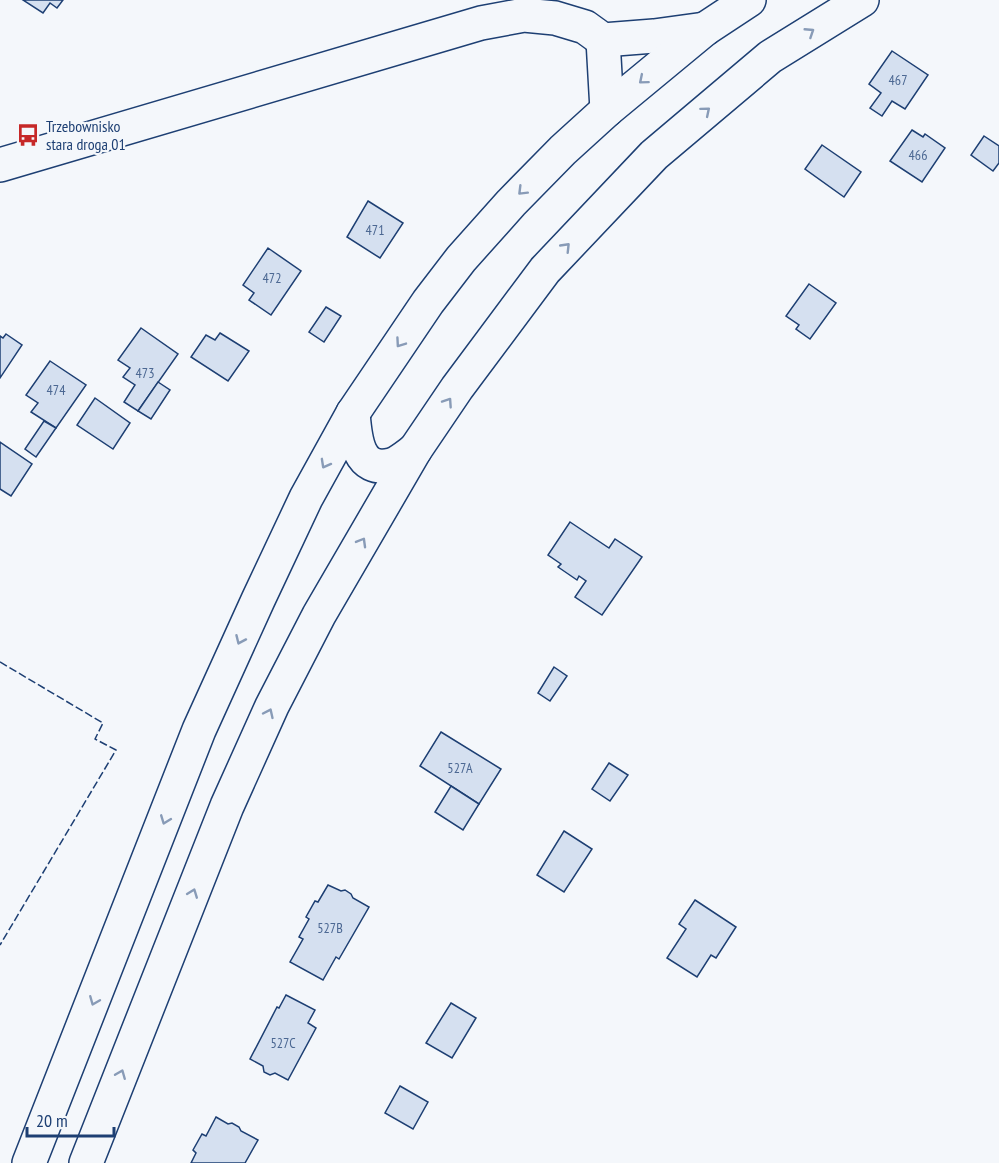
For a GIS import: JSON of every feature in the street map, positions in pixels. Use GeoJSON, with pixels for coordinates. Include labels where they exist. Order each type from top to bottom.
{"type":"FeatureCollection","features":[{"type":"Feature","properties":{"kind":"main road"},"geometry":{"type":"LineString","coordinates":[[29,1163],[199,730],[302,509],[353,413],[428,302],[461,259],[511,203],[607,110],[705,29],[749,0]]}},
{"type":"Feature","properties":{"kind":"main road"},"geometry":{"type":"LineString","coordinates":[[86,1163],[227,806],[272,706],[319,615],[415,450],[457,388],[544,270],[654,155],[770,57],[862,0]]}},
{"type":"Feature","properties":{"kind":"main road"},"geometry":{"type":"LineString","coordinates":[[0,165],[481,23],[524,15],[542,16],[585,27],[603,39],[654,36],[705,29]]}},
{"type":"Feature","properties":{"kind":"main road"},"geometry":{"type":"LineString","coordinates":[[603,39],[607,110]]}},
{"type":"Feature","properties":{"kind":"main road"},"geometry":{"type":"LineString","coordinates":[[353,413],[355,436],[361,456],[375,466],[392,465],[415,450]]}},
{"type":"Feature","properties":{"kind":"building"},"geometry":{"type":"Polygon","coordinates":[[[23,0],[63,0],[57,8],[50,3],[43,13],[23,0]]]}},
{"type":"Feature","properties":{"kind":"building"},"geometry":{"type":"Polygon","coordinates":[[[892,51],[928,75],[905,109],[892,101],[882,116],[870,108],[881,93],[869,84],[892,51]]]}},
{"type":"Feature","properties":{"kind":"building"},"geometry":{"type":"Polygon","coordinates":[[[912,130],[923,137],[925,134],[945,148],[922,182],[890,161],[912,130]]]}},
{"type":"Feature","properties":{"kind":"building"},"geometry":{"type":"Polygon","coordinates":[[[984,136],[999,146],[999,163],[993,171],[971,155],[984,136]]]}},
{"type":"Feature","properties":{"kind":"building"},"geometry":{"type":"Polygon","coordinates":[[[822,145],[861,172],[844,197],[805,169],[822,145]]]}},
{"type":"Feature","properties":{"kind":"building"},"geometry":{"type":"Polygon","coordinates":[[[368,201],[403,223],[380,258],[347,237],[368,201]]]}},
{"type":"Feature","properties":{"kind":"building"},"geometry":{"type":"Polygon","coordinates":[[[268,248],[301,271],[271,315],[249,300],[254,293],[243,285],[268,248]]]}},
{"type":"Feature","properties":{"kind":"building"},"geometry":{"type":"Polygon","coordinates":[[[809,284],[836,303],[810,339],[796,329],[799,325],[786,316],[809,284]]]}},
{"type":"Feature","properties":{"kind":"building"},"geometry":{"type":"Polygon","coordinates":[[[326,307],[341,316],[324,342],[309,332],[326,307]]]}},
{"type":"Feature","properties":{"kind":"building"},"geometry":{"type":"Polygon","coordinates":[[[141,328],[178,354],[138,411],[124,402],[135,385],[123,377],[130,368],[118,360],[141,328]]]}},
{"type":"Feature","properties":{"kind":"building"},"geometry":{"type":"Polygon","coordinates":[[[220,333],[249,351],[228,381],[191,357],[206,335],[215,340],[220,333]]]}},
{"type":"Feature","properties":{"kind":"building"},"geometry":{"type":"Polygon","coordinates":[[[6,334],[22,345],[0,378],[0,336],[3,338],[6,334]]]}},
{"type":"Feature","properties":{"kind":"building"},"geometry":{"type":"Polygon","coordinates":[[[50,361],[86,385],[56,428],[31,412],[38,403],[26,395],[50,361]]]}},
{"type":"Feature","properties":{"kind":"building"},"geometry":{"type":"Polygon","coordinates":[[[158,382],[170,390],[151,419],[138,411],[158,382]]]}},
{"type":"Feature","properties":{"kind":"building"},"geometry":{"type":"Polygon","coordinates":[[[95,398],[130,423],[113,449],[77,425],[95,398]]]}},
{"type":"Feature","properties":{"kind":"building"},"geometry":{"type":"Polygon","coordinates":[[[44,421],[56,428],[36,457],[25,449],[44,421]]]}},
{"type":"Feature","properties":{"kind":"building"},"geometry":{"type":"Polygon","coordinates":[[[0,442],[32,464],[11,496],[0,489],[0,442]]]}},
{"type":"Feature","properties":{"kind":"building"},"geometry":{"type":"Polygon","coordinates":[[[570,522],[609,548],[615,539],[642,557],[602,615],[575,597],[586,581],[579,576],[577,580],[558,567],[561,564],[548,555],[570,522]]]}},
{"type":"Feature","properties":{"kind":"building"},"geometry":{"type":"Polygon","coordinates":[[[554,667],[567,676],[550,701],[538,693],[554,667]]]}},
{"type":"Feature","properties":{"kind":"building"},"geometry":{"type":"Polygon","coordinates":[[[441,732],[501,769],[479,804],[420,766],[441,732]]]}},
{"type":"Feature","properties":{"kind":"building"},"geometry":{"type":"Polygon","coordinates":[[[609,763],[628,775],[610,801],[592,789],[609,763]]]}},
{"type":"Feature","properties":{"kind":"building"},"geometry":{"type":"Polygon","coordinates":[[[451,786],[479,804],[463,830],[435,812],[451,786]]]}},
{"type":"Feature","properties":{"kind":"building"},"geometry":{"type":"Polygon","coordinates":[[[564,831],[592,849],[564,892],[537,875],[564,831]]]}},
{"type":"Feature","properties":{"kind":"building"},"geometry":{"type":"Polygon","coordinates":[[[328,885],[341,891],[345,890],[353,898],[369,907],[339,959],[336,957],[323,980],[290,962],[303,939],[299,937],[309,919],[306,917],[328,885]]]}},
{"type":"Feature","properties":{"kind":"building"},"geometry":{"type":"Polygon","coordinates":[[[695,900],[736,927],[716,958],[711,955],[697,977],[667,958],[686,929],[679,924],[695,900]]]}},
{"type":"Feature","properties":{"kind":"building"},"geometry":{"type":"Polygon","coordinates":[[[286,995],[315,1010],[308,1023],[316,1028],[288,1080],[275,1073],[270,1075],[264,1072],[263,1066],[250,1059],[277,1007],[279,1008],[286,995]]]}},
{"type":"Feature","properties":{"kind":"building"},"geometry":{"type":"Polygon","coordinates":[[[451,1003],[476,1018],[452,1058],[426,1043],[451,1003]]]}},
{"type":"Feature","properties":{"kind":"building"},"geometry":{"type":"Polygon","coordinates":[[[400,1086],[428,1102],[413,1129],[385,1113],[400,1086]]]}},
{"type":"Feature","properties":{"kind":"building"},"geometry":{"type":"Polygon","coordinates":[[[216,1117],[228,1124],[232,1123],[258,1140],[245,1163],[191,1163],[196,1153],[193,1150],[202,1134],[206,1136],[216,1117]]]}},
{"type":"Feature","properties":{"kind":"fence"},"geometry":{"type":"LineString","coordinates":[[0,662],[103,723],[95,739],[116,750],[0,945]]}},
{"type":"Feature","properties":{"kind":"place","name":"Trzebownisko stara droga 01"},"geometry":{"type":"Point","coordinates":[28,135]}}]}
